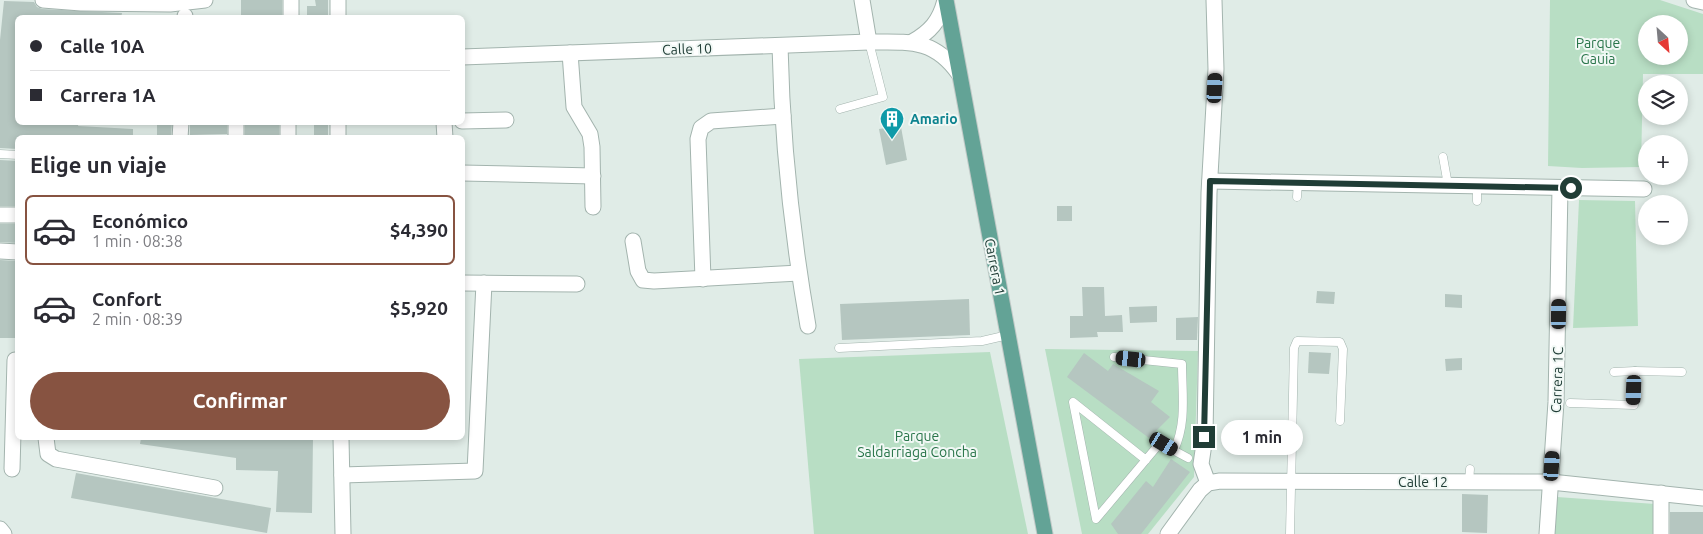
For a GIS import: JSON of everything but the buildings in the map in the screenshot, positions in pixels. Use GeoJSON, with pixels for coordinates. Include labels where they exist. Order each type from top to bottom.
{"type":"FeatureCollection","features":[{"type":"Feature","properties":{"kind":"main road","name":"Carrera 1"},"geometry":{"type":"LineString","coordinates":[[945,0],[1045,534]]}},
{"type":"Feature","properties":{"kind":"street"},"geometry":{"type":"LineString","coordinates":[[43,0],[81,3],[205,0]]}},
{"type":"Feature","properties":{"kind":"street"},"geometry":{"type":"LineString","coordinates":[[291,15],[292,0]]}},
{"type":"Feature","properties":{"kind":"street"},"geometry":{"type":"LineString","coordinates":[[338,0],[338,15]]}},
{"type":"Feature","properties":{"kind":"street"},"geometry":{"type":"LineString","coordinates":[[862,0],[869,42]]}},
{"type":"Feature","properties":{"kind":"street"},"geometry":{"type":"LineString","coordinates":[[912,42],[925,35],[935,24],[942,12],[945,0]]}},
{"type":"Feature","properties":{"kind":"street"},"geometry":{"type":"LineString","coordinates":[[1168,534],[1200,490],[1208,483],[1194,461],[1204,437],[1206,189],[1216,69],[1214,0]]}},
{"type":"Feature","properties":{"kind":"street"},"geometry":{"type":"LineString","coordinates":[[1694,0],[1703,2]]}},
{"type":"Feature","properties":{"kind":"street"},"geometry":{"type":"LineString","coordinates":[[912,42],[924,45],[944,56],[959,74]]}},
{"type":"Feature","properties":{"kind":"street","name":"Calle 10"},"geometry":{"type":"LineString","coordinates":[[465,57],[912,42]]}},
{"type":"Feature","properties":{"kind":"street"},"geometry":{"type":"LineString","coordinates":[[780,46],[783,116],[799,273],[808,326]]}},
{"type":"Feature","properties":{"kind":"street"},"geometry":{"type":"LineString","coordinates":[[570,53],[574,108],[590,134],[593,207]]}},
{"type":"Feature","properties":{"kind":"street"},"geometry":{"type":"LineString","coordinates":[[702,278],[698,139],[701,128],[711,121],[783,116]]}},
{"type":"Feature","properties":{"kind":"street"},"geometry":{"type":"LineString","coordinates":[[465,121],[506,120]]}},
{"type":"Feature","properties":{"kind":"street"},"geometry":{"type":"LineString","coordinates":[[465,173],[593,176]]}},
{"type":"Feature","properties":{"kind":"street"},"geometry":{"type":"LineString","coordinates":[[1206,189],[1298,181],[1644,190]]}},
{"type":"Feature","properties":{"kind":"street","name":"Carrera 1C"},"geometry":{"type":"LineString","coordinates":[[1547,534],[1551,482],[1563,402],[1560,188]]}},
{"type":"Feature","properties":{"kind":"street"},"geometry":{"type":"LineString","coordinates":[[0,215],[15,215]]}},
{"type":"Feature","properties":{"kind":"street"},"geometry":{"type":"LineString","coordinates":[[633,241],[638,272],[643,280],[799,273]]}},
{"type":"Feature","properties":{"kind":"street"},"geometry":{"type":"LineString","coordinates":[[0,251],[15,252]]}},
{"type":"Feature","properties":{"kind":"street"},"geometry":{"type":"LineString","coordinates":[[465,283],[577,284]]}},
{"type":"Feature","properties":{"kind":"street"},"geometry":{"type":"LineString","coordinates":[[342,475],[475,471],[484,283]]}},
{"type":"Feature","properties":{"kind":"street"},"geometry":{"type":"LineString","coordinates":[[11,359],[12,469]]}},
{"type":"Feature","properties":{"kind":"street"},"geometry":{"type":"LineString","coordinates":[[46,440],[48,454],[56,459],[215,488]]}},
{"type":"Feature","properties":{"kind":"street"},"geometry":{"type":"LineString","coordinates":[[341,440],[343,534]]}},
{"type":"Feature","properties":{"kind":"street","name":"Calle 12"},"geometry":{"type":"LineString","coordinates":[[1208,483],[1292,474],[1469,476],[1551,482],[1703,498]]}},
{"type":"Feature","properties":{"kind":"street"},"geometry":{"type":"LineString","coordinates":[[1661,493],[1661,534]]}},
{"type":"Feature","properties":{"kind":"street"},"geometry":{"type":"LineString","coordinates":[[0,529],[4,534]]}},
{"type":"Feature","properties":{"kind":"lane"},"geometry":{"type":"LineString","coordinates":[[840,109],[883,96],[869,42]]}},
{"type":"Feature","properties":{"kind":"lane"},"geometry":{"type":"LineString","coordinates":[[0,154],[15,155]]}},
{"type":"Feature","properties":{"kind":"lane"},"geometry":{"type":"LineString","coordinates":[[1443,157],[1448,185]]}},
{"type":"Feature","properties":{"kind":"lane"},"geometry":{"type":"LineString","coordinates":[[1297,197],[1298,181]]}},
{"type":"Feature","properties":{"kind":"lane"},"geometry":{"type":"LineString","coordinates":[[1477,186],[1477,201]]}},
{"type":"Feature","properties":{"kind":"lane"},"geometry":{"type":"LineString","coordinates":[[839,348],[982,341],[1008,335]]}},
{"type":"Feature","properties":{"kind":"lane"},"geometry":{"type":"LineString","coordinates":[[1290,534],[1294,348],[1297,341],[1340,342],[1342,349],[1340,421]]}},
{"type":"Feature","properties":{"kind":"lane"},"geometry":{"type":"LineString","coordinates":[[1114,357],[1182,364],[1183,424],[1174,450]]}},
{"type":"Feature","properties":{"kind":"lane"},"geometry":{"type":"LineString","coordinates":[[1563,402],[1634,405],[1635,371]]}},
{"type":"Feature","properties":{"kind":"lane"},"geometry":{"type":"LineString","coordinates":[[1614,372],[1682,372]]}},
{"type":"Feature","properties":{"kind":"lane"},"geometry":{"type":"LineString","coordinates":[[1146,460],[1073,402],[1096,519],[1146,460],[1160,443],[1194,461]]}},
{"type":"Feature","properties":{"kind":"green space","name":"Parque Gauia"},"geometry":{"type":"Polygon","coordinates":[[[1550,0],[1660,0],[1703,14],[1703,74],[1638,75],[1638,125],[1642,125],[1642,135],[1638,135],[1638,167],[1582,168],[1548,166],[1550,0]]]}},
{"type":"Feature","properties":{"kind":"green space"},"geometry":{"type":"Polygon","coordinates":[[[1579,200],[1635,201],[1638,326],[1573,328],[1579,200]]]}},
{"type":"Feature","properties":{"kind":"green space"},"geometry":{"type":"Polygon","coordinates":[[[1045,349],[1198,351],[1194,477],[1148,534],[1082,534],[1045,349]]]}},
{"type":"Feature","properties":{"kind":"green space","name":"Parque Saldarriaga Concha"},"geometry":{"type":"Polygon","coordinates":[[[990,352],[1028,534],[814,534],[799,359],[990,352]]]}},
{"type":"Feature","properties":{"kind":"green space"},"geometry":{"type":"Polygon","coordinates":[[[1557,497],[1655,504],[1654,534],[1553,534],[1557,497]]]}},
{"type":"Feature","properties":{"kind":"place","name":"Amario"},"geometry":{"type":"Point","coordinates":[892,140]}},
{"type":"Feature","properties":{"kind":"route"},"geometry":{"type":"LineString","coordinates":[[1204,437],[1210,181],[1298,181],[1571,188]]}}]}
